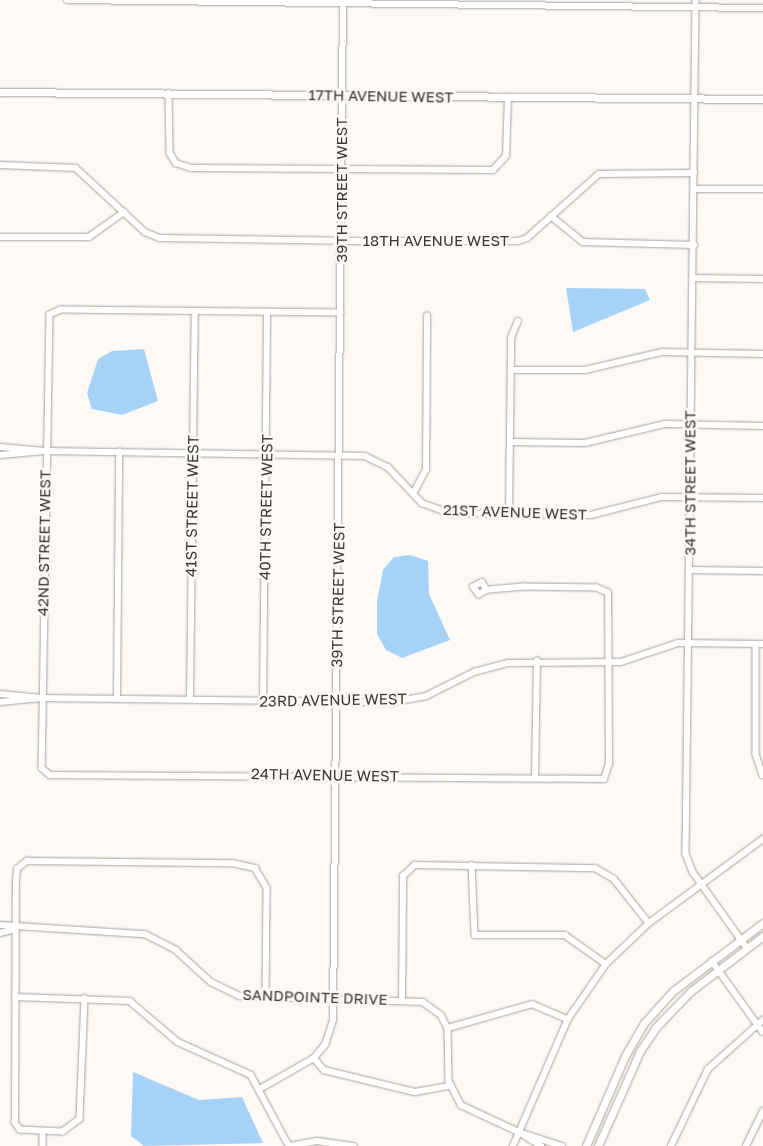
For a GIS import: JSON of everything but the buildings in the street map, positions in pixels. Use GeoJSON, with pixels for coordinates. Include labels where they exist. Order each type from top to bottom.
{"type":"FeatureCollection","features":[{"type":"Feature","properties":{"kind":"street"},"geometry":{"type":"LineString","coordinates":[[68,0],[763,8]]}},
{"type":"Feature","properties":{"kind":"street","name":"34TH STREET WEST"},"geometry":{"type":"LineString","coordinates":[[696,0],[686,854],[702,885],[747,948]]}},
{"type":"Feature","properties":{"kind":"street","name":"39TH STREET WEST"},"geometry":{"type":"LineString","coordinates":[[260,1089],[314,1058],[329,1037],[334,999],[343,169],[343,2]]}},
{"type":"Feature","properties":{"kind":"street","name":"17TH AVENUE WEST"},"geometry":{"type":"LineString","coordinates":[[0,92],[763,99]]}},
{"type":"Feature","properties":{"kind":"street"},"geometry":{"type":"LineString","coordinates":[[169,93],[170,153],[181,166],[343,169],[496,168],[506,156],[508,97]]}},
{"type":"Feature","properties":{"kind":"street","name":"18TH AVENUE WEST"},"geometry":{"type":"LineString","coordinates":[[0,165],[76,168],[145,232],[160,238],[342,241],[518,241],[551,216],[599,174],[694,173]]}},
{"type":"Feature","properties":{"kind":"street"},"geometry":{"type":"LineString","coordinates":[[694,189],[763,190]]}},
{"type":"Feature","properties":{"kind":"street"},"geometry":{"type":"LineString","coordinates":[[0,237],[89,237],[124,212]]}},
{"type":"Feature","properties":{"kind":"street"},"geometry":{"type":"LineString","coordinates":[[551,216],[582,242],[694,244]]}},
{"type":"Feature","properties":{"kind":"street"},"geometry":{"type":"LineString","coordinates":[[693,278],[763,279]]}},
{"type":"Feature","properties":{"kind":"street","name":"42ND STREET WEST"},"geometry":{"type":"LineString","coordinates":[[45,771],[42,698],[45,451],[50,315],[61,310],[195,312]]}},
{"type":"Feature","properties":{"kind":"street"},"geometry":{"type":"LineString","coordinates":[[195,312],[341,313]]}},
{"type":"Feature","properties":{"kind":"street","name":"41ST STREET WEST"},"geometry":{"type":"LineString","coordinates":[[190,699],[195,312]]}},
{"type":"Feature","properties":{"kind":"street","name":"40TH STREET WEST"},"geometry":{"type":"LineString","coordinates":[[263,700],[267,313]]}},
{"type":"Feature","properties":{"kind":"street"},"geometry":{"type":"LineString","coordinates":[[413,494],[426,470],[427,316]]}},
{"type":"Feature","properties":{"kind":"street"},"geometry":{"type":"LineString","coordinates":[[509,514],[511,338],[518,321]]}},
{"type":"Feature","properties":{"kind":"street"},"geometry":{"type":"LineString","coordinates":[[510,370],[586,370],[638,354],[692,352],[763,354]]}},
{"type":"Feature","properties":{"kind":"street"},"geometry":{"type":"LineString","coordinates":[[510,442],[585,443],[652,426],[763,426]]}},
{"type":"Feature","properties":{"kind":"street","name":"21ST AVENUE WEST"},"geometry":{"type":"LineString","coordinates":[[0,447],[45,451],[340,454],[378,461],[413,494],[445,512],[591,515],[662,497],[763,498]]}},
{"type":"Feature","properties":{"kind":"street","name":"21ST AVENUE WEST"},"geometry":{"type":"LineString","coordinates":[[0,455],[45,451]]}},
{"type":"Feature","properties":{"kind":"street"},"geometry":{"type":"LineString","coordinates":[[117,699],[119,452]]}},
{"type":"Feature","properties":{"kind":"street"},"geometry":{"type":"LineString","coordinates":[[690,570],[763,571]]}},
{"type":"Feature","properties":{"kind":"street"},"geometry":{"type":"LineString","coordinates":[[487,590],[597,588],[608,593],[610,662]]}},
{"type":"Feature","properties":{"kind":"street","name":"23RD AVENUE WEST"},"geometry":{"type":"LineString","coordinates":[[0,694],[42,698],[117,699],[337,701],[418,698],[487,667],[537,661],[610,662],[632,660],[663,645],[688,643],[760,644]]}},
{"type":"Feature","properties":{"kind":"street"},"geometry":{"type":"LineString","coordinates":[[760,644],[756,754],[763,775]]}},
{"type":"Feature","properties":{"kind":"street"},"geometry":{"type":"LineString","coordinates":[[535,777],[537,661]]}},
{"type":"Feature","properties":{"kind":"street","name":"24TH AVENUE WEST"},"geometry":{"type":"LineString","coordinates":[[45,771],[606,777],[610,662]]}},
{"type":"Feature","properties":{"kind":"street","name":"23RD AVENUE WEST"},"geometry":{"type":"LineString","coordinates":[[0,702],[42,698]]}},
{"type":"Feature","properties":{"kind":"street"},"geometry":{"type":"LineString","coordinates":[[756,714],[763,714]]}},
{"type":"Feature","properties":{"kind":"street"},"geometry":{"type":"LineString","coordinates":[[513,1146],[568,1019],[606,964],[650,923],[763,839]]}},
{"type":"Feature","properties":{"kind":"street"},"geometry":{"type":"LineString","coordinates":[[85,998],[83,1108],[78,1122],[63,1132],[43,1132],[17,1128],[15,997],[16,929],[20,865],[30,861],[232,863],[258,871],[267,888],[266,997]]}},
{"type":"Feature","properties":{"kind":"street"},"geometry":{"type":"LineString","coordinates":[[402,1000],[403,876],[408,868],[472,865],[595,868],[614,879],[650,923]]}},
{"type":"Feature","properties":{"kind":"street"},"geometry":{"type":"LineString","coordinates":[[472,865],[475,935],[565,935],[606,964]]}},
{"type":"Feature","properties":{"kind":"street"},"geometry":{"type":"LineString","coordinates":[[586,1146],[639,1030],[673,991],[763,923]]}},
{"type":"Feature","properties":{"kind":"street","name":"SANDPOINTE DRIVE"},"geometry":{"type":"LineString","coordinates":[[0,925],[16,929],[145,934],[176,950],[220,987],[240,996],[402,1000],[429,1005],[448,1028]]}},
{"type":"Feature","properties":{"kind":"street","name":"SANDPOINTE DRIVE"},"geometry":{"type":"LineString","coordinates":[[0,933],[16,929]]}},
{"type":"Feature","properties":{"kind":"street"},"geometry":{"type":"LineString","coordinates":[[598,1146],[650,1036],[677,1004],[763,936]]}},
{"type":"Feature","properties":{"kind":"street"},"geometry":{"type":"LineString","coordinates":[[712,961],[763,1032]]}},
{"type":"Feature","properties":{"kind":"street"},"geometry":{"type":"LineString","coordinates":[[15,997],[130,1001],[178,1042],[244,1069],[260,1089],[289,1146],[322,1141],[354,1146]]}},
{"type":"Feature","properties":{"kind":"street"},"geometry":{"type":"LineString","coordinates":[[562,1146],[519,1132],[469,1111],[450,1086],[448,1028],[532,1004],[568,1019]]}},
{"type":"Feature","properties":{"kind":"street"},"geometry":{"type":"LineString","coordinates":[[671,1146],[708,1069],[763,1020]]}},
{"type":"Feature","properties":{"kind":"street"},"geometry":{"type":"LineString","coordinates":[[314,1058],[324,1070],[415,1092],[450,1086]]}},
{"type":"Feature","properties":{"kind":"street"},"geometry":{"type":"LineString","coordinates":[[746,1146],[763,1111]]}},
{"type":"Feature","properties":{"kind":"street"},"geometry":{"type":"LineString","coordinates":[[43,1132],[43,1146]]}},
{"type":"Feature","properties":{"kind":"street"},"geometry":{"type":"LineString","coordinates":[[519,1132],[542,1146]]}},
{"type":"Feature","properties":{"kind":"water"},"geometry":{"type":"Polygon","coordinates":[[[566,288],[645,289],[650,300],[573,332],[566,288]]]}},
{"type":"Feature","properties":{"kind":"water"},"geometry":{"type":"Polygon","coordinates":[[[144,349],[158,401],[122,415],[92,409],[87,393],[98,359],[112,351],[144,349]]]}},
{"type":"Feature","properties":{"kind":"water"},"geometry":{"type":"Polygon","coordinates":[[[410,555],[428,561],[429,594],[450,640],[402,658],[386,650],[377,634],[377,601],[383,570],[394,557],[410,555]]]}},
{"type":"Feature","properties":{"kind":"water"},"geometry":{"type":"Polygon","coordinates":[[[133,1072],[199,1100],[242,1097],[263,1143],[144,1146],[131,1136],[133,1072]]]}}]}
